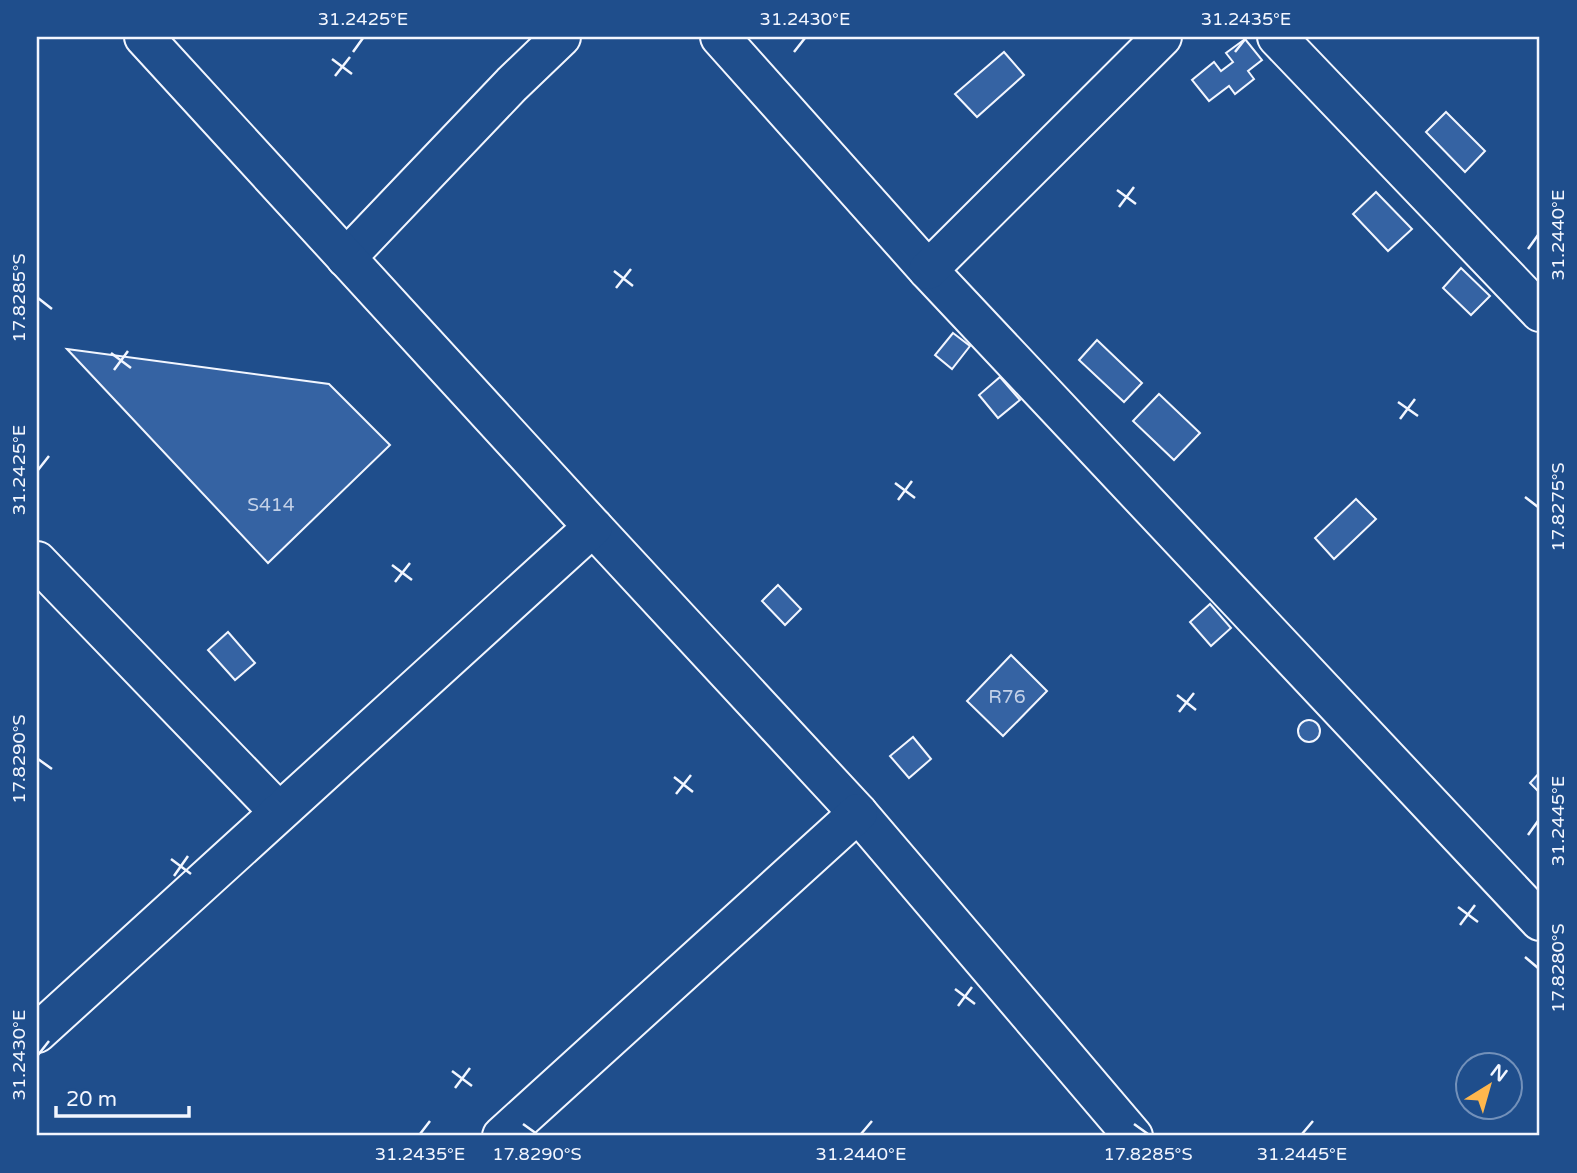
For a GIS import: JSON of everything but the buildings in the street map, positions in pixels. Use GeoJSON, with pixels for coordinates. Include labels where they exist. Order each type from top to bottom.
{"type":"FeatureCollection","features":[{"type":"Feature","properties":{"kind":"street"},"geometry":{"type":"LineString","coordinates":[[144,37],[858,813],[1133,1136]]}},
{"type":"Feature","properties":{"kind":"street"},"geometry":{"type":"LineString","coordinates":[[346,258],[512,84],[561,37]]}},
{"type":"Feature","properties":{"kind":"street"},"geometry":{"type":"LineString","coordinates":[[720,37],[928,270],[1540,921]]}},
{"type":"Feature","properties":{"kind":"street"},"geometry":{"type":"LineString","coordinates":[[928,270],[1162,37]]}},
{"type":"Feature","properties":{"kind":"street"},"geometry":{"type":"LineString","coordinates":[[1277,37],[1540,312]]}},
{"type":"Feature","properties":{"kind":"street"},"geometry":{"type":"LineString","coordinates":[[37,1033],[593,527]]}},
{"type":"Feature","properties":{"kind":"street"},"geometry":{"type":"LineString","coordinates":[[37,561],[279,812]]}},
{"type":"Feature","properties":{"kind":"street"},"geometry":{"type":"LineString","coordinates":[[502,1136],[858,813]]}}]}
